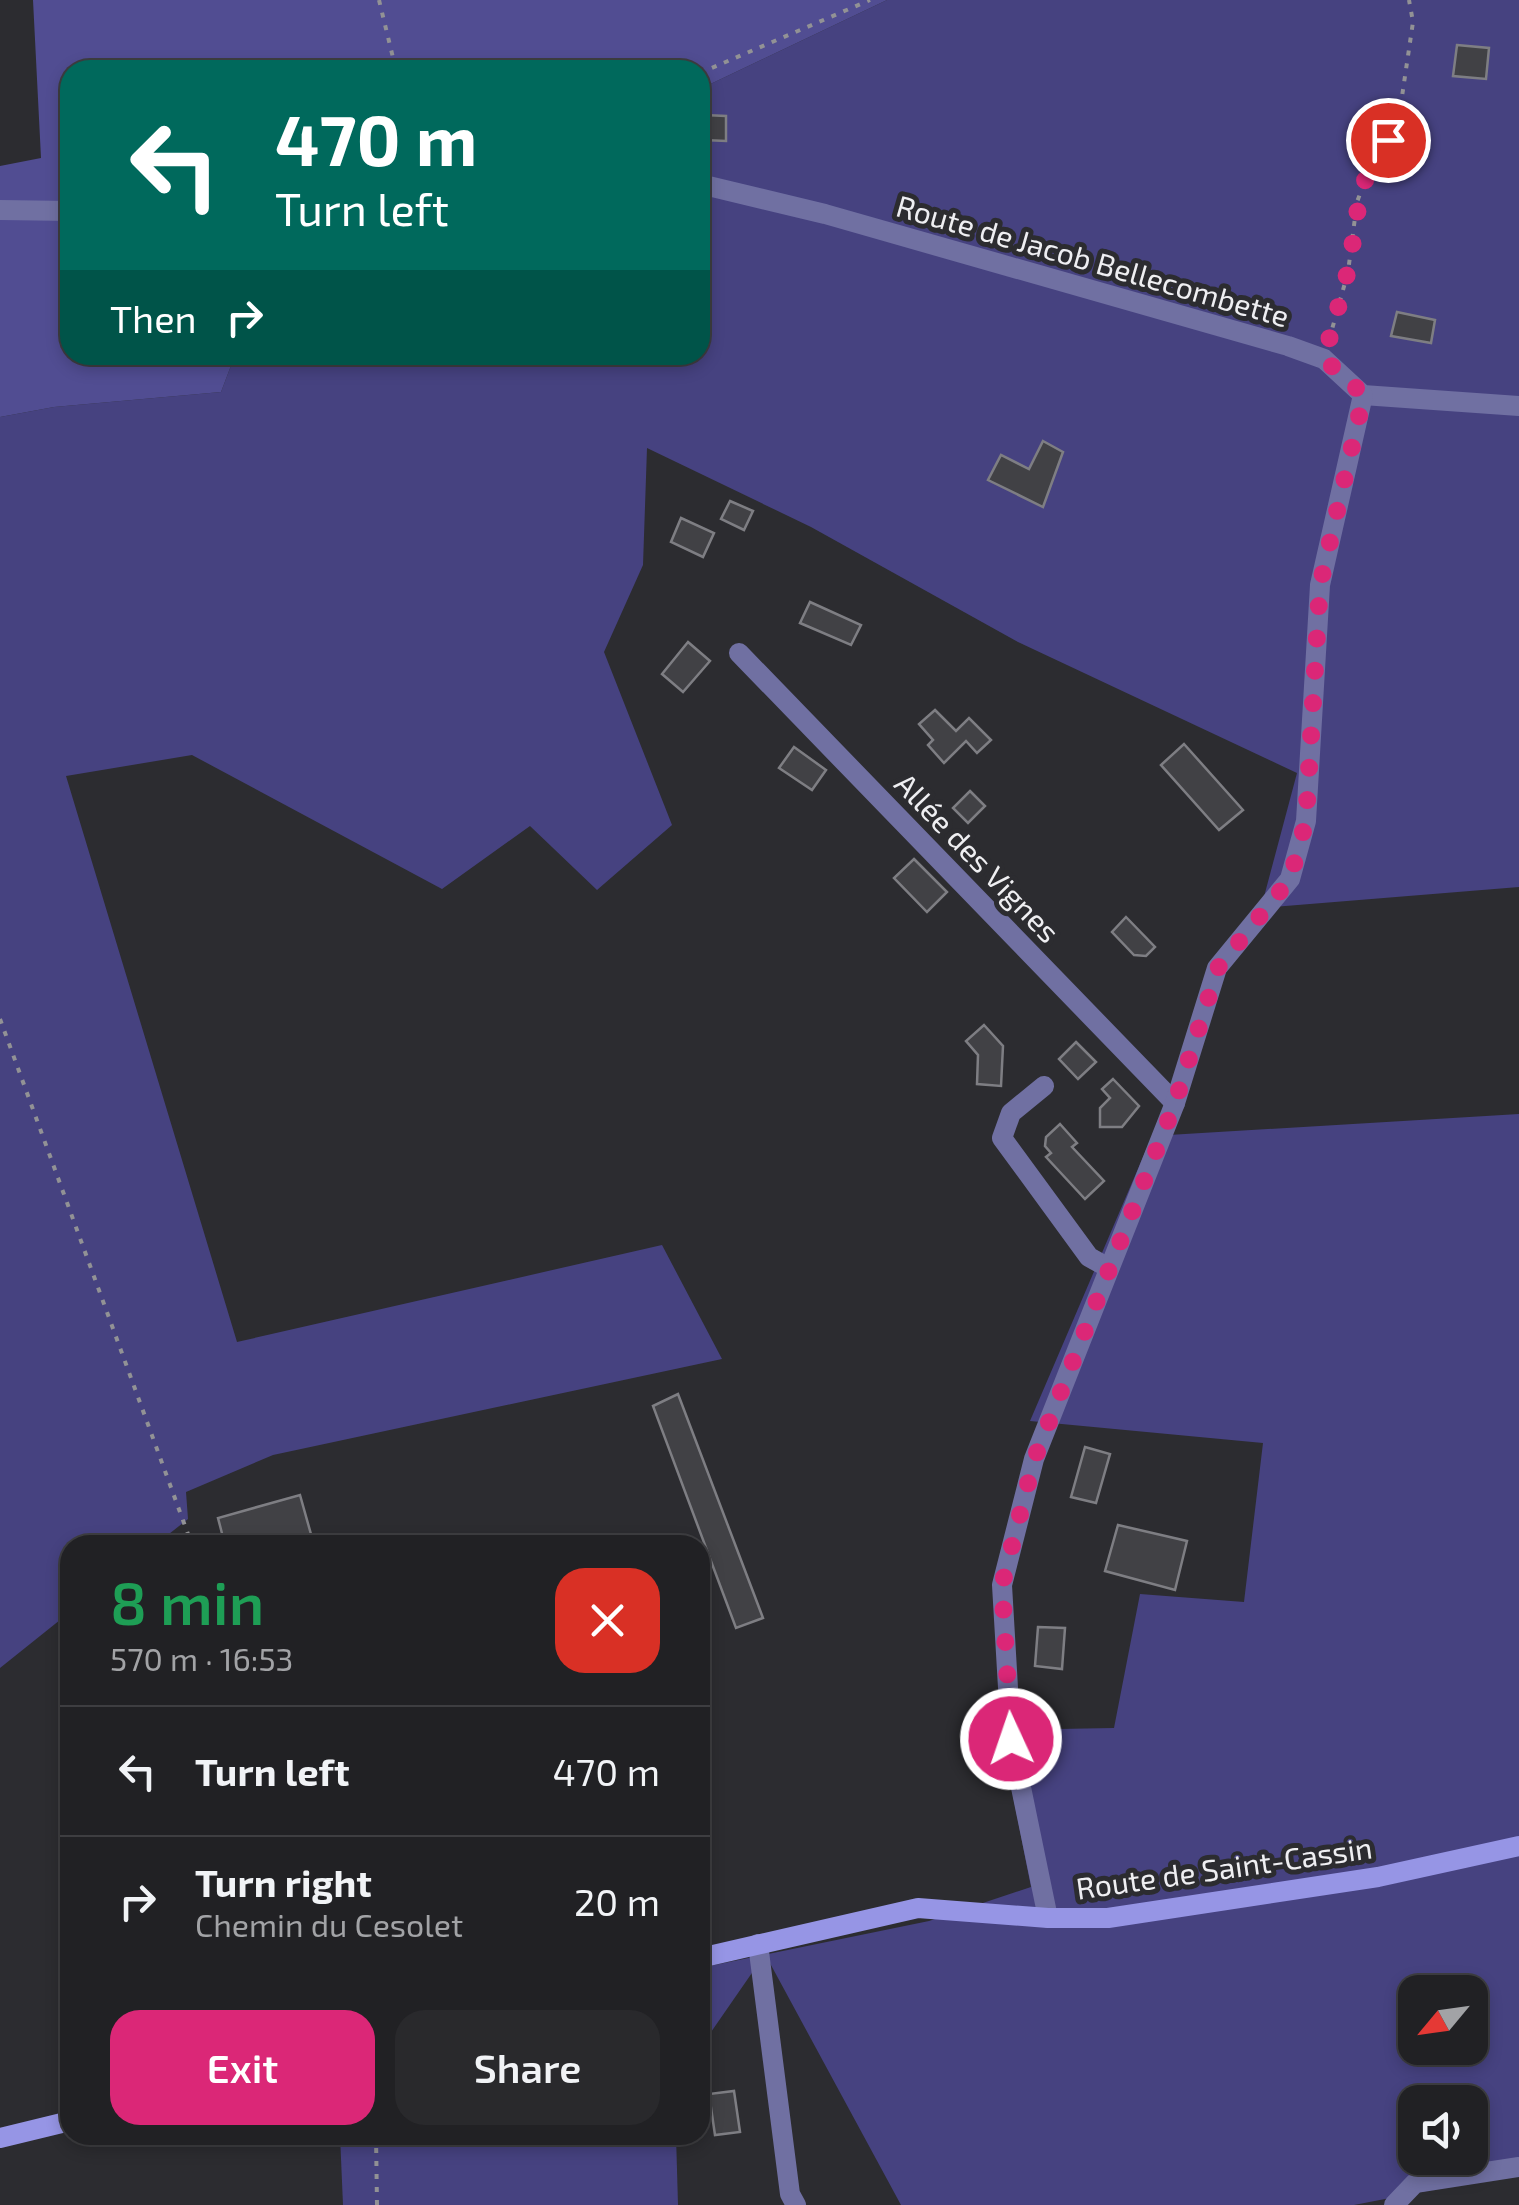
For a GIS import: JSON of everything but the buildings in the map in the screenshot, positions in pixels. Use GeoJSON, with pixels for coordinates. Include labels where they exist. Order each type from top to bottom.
{"type":"FeatureCollection","features":[{"type":"Feature","properties":{"kind":"street","name":"Route de Jacob Bellecombette"},"geometry":{"type":"LineString","coordinates":[[710,186],[825,214],[1324,359],[1364,395]]}},
{"type":"Feature","properties":{"kind":"street"},"geometry":{"type":"LineString","coordinates":[[0,210],[60,212]]}},
{"type":"Feature","properties":{"kind":"street"},"geometry":{"type":"LineString","coordinates":[[1048,1918],[1011,1739],[1002,1585],[1034,1460],[1107,1267],[1175,1103],[1218,968],[1290,879],[1306,821],[1320,585],[1364,395],[1519,406]]}},
{"type":"Feature","properties":{"kind":"street","name":"Allée des Vignes"},"geometry":{"type":"LineString","coordinates":[[739,653],[1175,1103]]}},
{"type":"Feature","properties":{"kind":"street"},"geometry":{"type":"LineString","coordinates":[[1044,1086],[1011,1113],[1002,1138],[1089,1257],[1107,1267]]}},
{"type":"Feature","properties":{"kind":"street","name":"Route de Saint-Cassin"},"geometry":{"type":"LineString","coordinates":[[710,1956],[918,1908],[945,1907],[1048,1918],[1108,1918],[1516,1853]]}},
{"type":"Feature","properties":{"kind":"street"},"geometry":{"type":"LineString","coordinates":[[758,1944],[790,2194],[796,2205]]}},
{"type":"Feature","properties":{"kind":"street"},"geometry":{"type":"LineString","coordinates":[[0,2138],[60,2123]]}},
{"type":"Feature","properties":{"kind":"street"},"geometry":{"type":"LineString","coordinates":[[1394,2205],[1399,2195],[1416,2184],[1519,2167]]}},
{"type":"Feature","properties":{"kind":"path"},"geometry":{"type":"LineString","coordinates":[[379,0],[394,60]]}},
{"type":"Feature","properties":{"kind":"path"},"geometry":{"type":"LineString","coordinates":[[710,69],[870,0]]}},
{"type":"Feature","properties":{"kind":"path"},"geometry":{"type":"LineString","coordinates":[[1324,359],[1348,272],[1357,202],[1375,154],[1388,140],[1400,110],[1413,22],[1409,0]]}},
{"type":"Feature","properties":{"kind":"path"},"geometry":{"type":"LineString","coordinates":[[0,1019],[188,1535]]}},
{"type":"Feature","properties":{"kind":"path"},"geometry":{"type":"LineString","coordinates":[[376,2145],[377,2205]]}},
{"type":"Feature","properties":{"kind":"shaded area"},"geometry":{"type":"Polygon","coordinates":[[[33,0],[887,0],[710,84],[710,60],[60,60],[60,365],[231,365],[221,392],[54,407],[0,417],[0,166],[41,158],[33,0]]]}},
{"type":"Feature","properties":{"kind":"shaded area"},"geometry":{"type":"Polygon","coordinates":[[[887,0],[1519,0],[1519,887],[1261,908],[1297,773],[1018,642],[811,527],[647,448],[643,565],[604,652],[672,825],[597,890],[530,826],[442,889],[192,755],[66,776],[237,1342],[662,1245],[722,1359],[273,1455],[186,1492],[188,1519],[168,1535],[60,1535],[60,1620],[0,1668],[0,417],[54,407],[221,392],[231,365],[710,365],[710,84],[887,0]]]}},
{"type":"Feature","properties":{"kind":"shaded area"},"geometry":{"type":"Polygon","coordinates":[[[1519,1114],[1519,2173],[1354,2205],[901,2205],[765,1955],[929,1921],[1031,1887],[1000,1730],[1114,1728],[1140,1594],[1244,1602],[1263,1443],[1030,1421],[1152,1136],[1519,1114]]]}},
{"type":"Feature","properties":{"kind":"shaded area"},"geometry":{"type":"Polygon","coordinates":[[[764,1955],[710,2033],[710,1966],[764,1955]]]}},
{"type":"Feature","properties":{"kind":"shaded area"},"geometry":{"type":"Polygon","coordinates":[[[340,2145],[676,2145],[678,2205],[343,2205],[340,2145]]]}},
{"type":"Feature","properties":{"kind":"route"},"geometry":{"type":"LineString","coordinates":[[1011,1739],[1002,1585],[1034,1460],[1107,1267],[1175,1103],[1218,968],[1290,879],[1306,821],[1320,585],[1364,395],[1324,359],[1348,272],[1357,202],[1375,154],[1388,140]]}}]}
